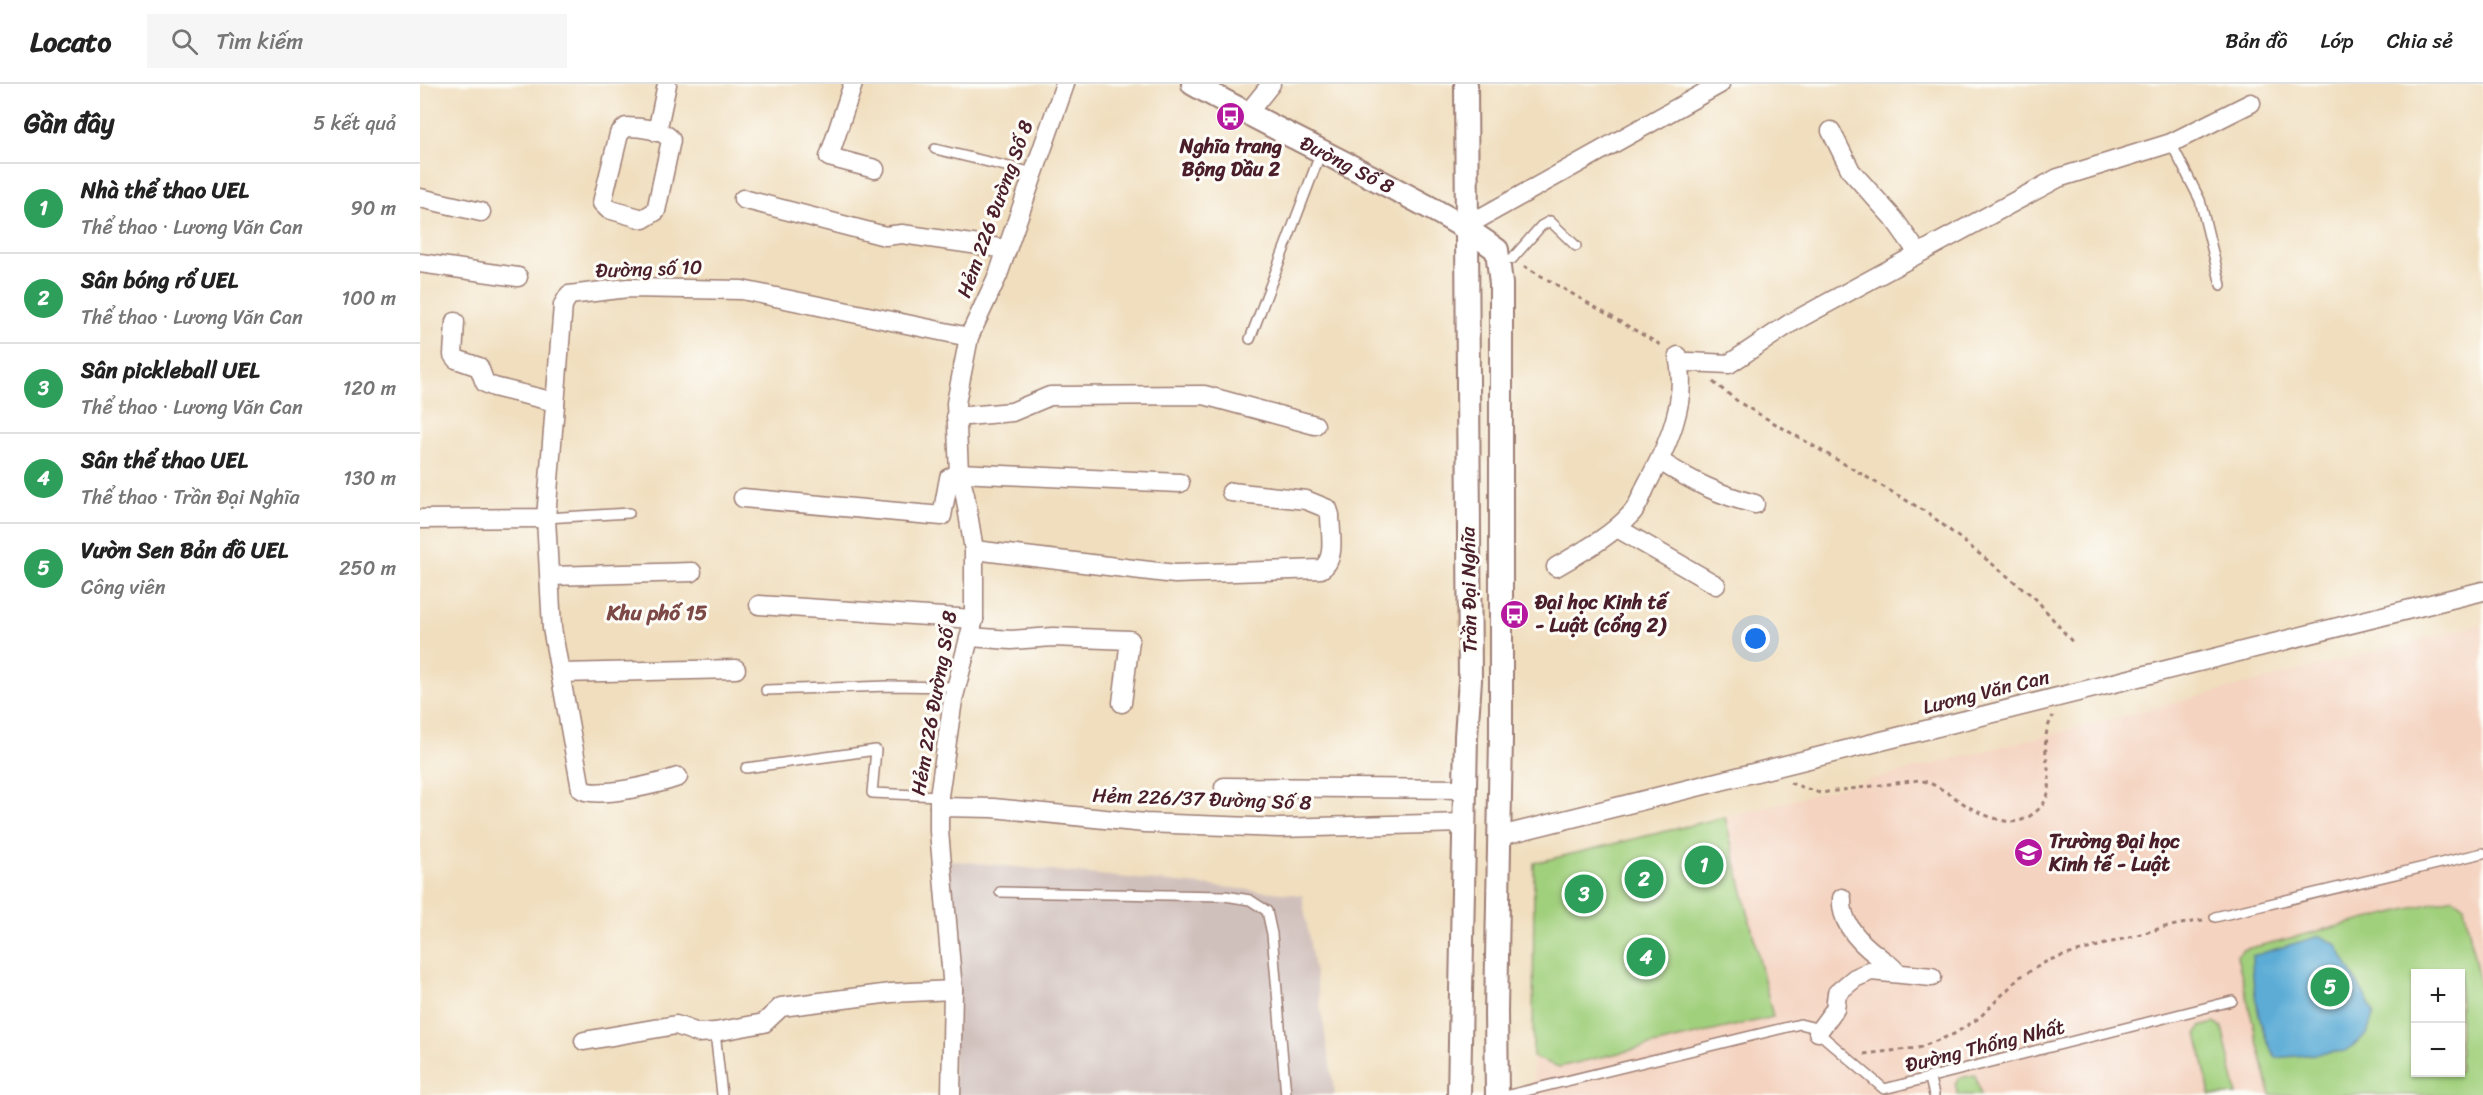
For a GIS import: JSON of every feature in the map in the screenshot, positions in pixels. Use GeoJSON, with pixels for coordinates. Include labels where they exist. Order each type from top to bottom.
{"type":"FeatureCollection","features":[{"type":"Feature","properties":{"kind":"street"},"geometry":{"type":"LineString","coordinates":[[657,132],[667,84]]}},
{"type":"Feature","properties":{"kind":"street"},"geometry":{"type":"LineString","coordinates":[[853,84],[829,157],[875,169]]}},
{"type":"Feature","properties":{"kind":"street","name":"Hẻm 226 Đường Số 8"},"geometry":{"type":"LineString","coordinates":[[951,1095],[953,990],[939,831],[939,801],[957,687],[974,619],[974,550],[959,473],[956,403],[969,338],[998,274],[1065,84]]}},
{"type":"Feature","properties":{"kind":"street","name":"Đường Số 8"},"geometry":{"type":"LineString","coordinates":[[1193,84],[1466,226],[1504,254]]}},
{"type":"Feature","properties":{"kind":"street"},"geometry":{"type":"LineString","coordinates":[[1247,114],[1271,84]]}},
{"type":"Feature","properties":{"kind":"street","name":"Trần Đại Nghĩa"},"geometry":{"type":"LineString","coordinates":[[1459,1095],[1464,823],[1469,706],[1466,84]]}},
{"type":"Feature","properties":{"kind":"street"},"geometry":{"type":"LineString","coordinates":[[1466,226],[1720,84]]}},
{"type":"Feature","properties":{"kind":"street"},"geometry":{"type":"LineString","coordinates":[[1557,567],[1609,535],[1633,513],[1669,443],[1681,390],[1683,359],[1729,364],[1789,324],[2058,178],[2171,143],[2251,103]]}},
{"type":"Feature","properties":{"kind":"street"},"geometry":{"type":"LineString","coordinates":[[634,127],[657,132],[668,135],[670,140],[656,211],[643,219],[608,209],[602,203],[602,197],[620,131],[634,127]]}},
{"type":"Feature","properties":{"kind":"street"},"geometry":{"type":"LineString","coordinates":[[1831,131],[1851,171],[1894,219],[1918,253]]}},
{"type":"Feature","properties":{"kind":"street"},"geometry":{"type":"LineString","coordinates":[[420,198],[481,212]]}},
{"type":"Feature","properties":{"kind":"street"},"geometry":{"type":"LineString","coordinates":[[743,200],[885,236],[902,234],[1007,249]]}},
{"type":"Feature","properties":{"kind":"street","name":"Trần Đại Nghĩa"},"geometry":{"type":"LineString","coordinates":[[1497,1095],[1496,1012],[1502,709],[1501,284],[1504,254]]}},
{"type":"Feature","properties":{"kind":"street"},"geometry":{"type":"LineString","coordinates":[[420,263],[518,277]]}},
{"type":"Feature","properties":{"kind":"street","name":"Đường số 10"},"geometry":{"type":"LineString","coordinates":[[678,777],[634,788],[583,792],[552,628],[551,576],[546,518],[563,305],[569,295],[628,288],[742,290],[969,338]]}},
{"type":"Feature","properties":{"kind":"street"},"geometry":{"type":"LineString","coordinates":[[455,322],[453,355],[456,359],[479,367],[485,382],[494,387],[555,402]]}},
{"type":"Feature","properties":{"kind":"street"},"geometry":{"type":"LineString","coordinates":[[956,417],[1012,412],[1050,396],[1204,395],[1315,425]]}},
{"type":"Feature","properties":{"kind":"street"},"geometry":{"type":"LineString","coordinates":[[1660,461],[1691,481],[1724,496],[1755,504]]}},
{"type":"Feature","properties":{"kind":"street"},"geometry":{"type":"LineString","coordinates":[[743,498],[942,516],[949,478],[959,473],[1180,483]]}},
{"type":"Feature","properties":{"kind":"street"},"geometry":{"type":"LineString","coordinates":[[974,550],[1175,574],[1321,569],[1327,565],[1330,557],[1328,509],[1306,500],[1231,492]]}},
{"type":"Feature","properties":{"kind":"street"},"geometry":{"type":"LineString","coordinates":[[420,519],[546,518]]}},
{"type":"Feature","properties":{"kind":"street"},"geometry":{"type":"LineString","coordinates":[[1617,528],[1716,585]]}},
{"type":"Feature","properties":{"kind":"street"},"geometry":{"type":"LineString","coordinates":[[551,576],[692,572]]}},
{"type":"Feature","properties":{"kind":"street","name":"Lương Văn Can"},"geometry":{"type":"LineString","coordinates":[[1500,836],[2483,591]]}},
{"type":"Feature","properties":{"kind":"street"},"geometry":{"type":"LineString","coordinates":[[759,605],[974,619]]}},
{"type":"Feature","properties":{"kind":"street"},"geometry":{"type":"LineString","coordinates":[[970,637],[1011,640],[1053,637],[1130,640],[1122,703]]}},
{"type":"Feature","properties":{"kind":"street"},"geometry":{"type":"LineString","coordinates":[[560,673],[736,669]]}},
{"type":"Feature","properties":{"kind":"street"},"geometry":{"type":"LineString","coordinates":[[1469,706],[1502,709]]}},
{"type":"Feature","properties":{"kind":"street"},"geometry":{"type":"LineString","coordinates":[[1224,787],[1465,789]]}},
{"type":"Feature","properties":{"kind":"street","name":"Hẻm 226/37 Đường Số 8"},"geometry":{"type":"LineString","coordinates":[[939,801],[1145,823],[1280,828],[1464,823]]}},
{"type":"Feature","properties":{"kind":"street"},"geometry":{"type":"LineString","coordinates":[[1842,898],[1842,911],[1851,929],[1897,973]]}},
{"type":"Feature","properties":{"kind":"street"},"geometry":{"type":"LineString","coordinates":[[1818,1032],[1835,1008],[1837,993],[1855,978],[1871,970],[1932,977]]}},
{"type":"Feature","properties":{"kind":"street"},"geometry":{"type":"LineString","coordinates":[[584,1041],[676,1025],[698,1033],[715,1032],[764,1023],[781,1007],[891,993],[953,990]]}},
{"type":"Feature","properties":{"kind":"lane"},"geometry":{"type":"LineString","coordinates":[[2171,143],[2200,200],[2222,285]]}},
{"type":"Feature","properties":{"kind":"lane"},"geometry":{"type":"LineString","coordinates":[[935,148],[1034,173]]}},
{"type":"Feature","properties":{"kind":"lane"},"geometry":{"type":"LineString","coordinates":[[1250,339],[1322,150]]}},
{"type":"Feature","properties":{"kind":"lane"},"geometry":{"type":"LineString","coordinates":[[1504,254],[1550,221],[1576,246]]}},
{"type":"Feature","properties":{"kind":"lane"},"geometry":{"type":"LineString","coordinates":[[546,518],[629,513]]}},
{"type":"Feature","properties":{"kind":"lane"},"geometry":{"type":"LineString","coordinates":[[766,690],[889,686],[957,687]]}},
{"type":"Feature","properties":{"kind":"lane"},"geometry":{"type":"LineString","coordinates":[[746,768],[876,750],[872,793],[939,801]]}},
{"type":"Feature","properties":{"kind":"lane"},"geometry":{"type":"LineString","coordinates":[[2215,917],[2483,853]]}},
{"type":"Feature","properties":{"kind":"lane"},"geometry":{"type":"LineString","coordinates":[[1000,892],[1225,896],[1250,900],[1267,911],[1272,934],[1286,1095]]}},
{"type":"Feature","properties":{"kind":"lane","name":"Đường Thống Nhất"},"geometry":{"type":"LineString","coordinates":[[1509,1095],[1800,1024],[1808,1025],[1818,1032],[1884,1089],[1897,1091],[1930,1079],[2232,1001]]}},
{"type":"Feature","properties":{"kind":"lane"},"geometry":{"type":"LineString","coordinates":[[715,1032],[722,1095]]}},
{"type":"Feature","properties":{"kind":"lane"},"geometry":{"type":"LineString","coordinates":[[1930,1079],[1934,1095]]}},
{"type":"Feature","properties":{"kind":"lane"},"geometry":{"type":"LineString","coordinates":[[1558,1083],[1558,1095]]}},
{"type":"Feature","properties":{"kind":"path"},"geometry":{"type":"LineString","coordinates":[[1504,254],[1683,359],[1740,403],[1928,513],[2035,598],[2074,644]]}},
{"type":"Feature","properties":{"kind":"path"},"geometry":{"type":"LineString","coordinates":[[1762,771],[1801,788],[1820,793],[1918,780],[1927,782],[1979,813],[2006,822],[2018,823],[2041,809],[2048,795],[2050,778],[2044,751],[2048,727],[2056,712],[2078,692]]}},
{"type":"Feature","properties":{"kind":"path"},"geometry":{"type":"LineString","coordinates":[[1844,1055],[1918,1048],[1945,1038],[1979,1018],[2020,976],[2049,960],[2165,927],[2215,917]]}},
{"type":"Feature","properties":{"kind":"shaded area","name":"Trường Đại học Kinh tế - Luật"},"geometry":{"type":"Polygon","coordinates":[[[2483,624],[2483,1095],[1533,1095],[1534,863],[1725,817],[2483,624]]]}},
{"type":"Feature","properties":{"kind":"shaded area"},"geometry":{"type":"Polygon","coordinates":[[[946,860],[1302,895],[1335,1095],[954,1095],[946,860]]]}},
{"type":"Feature","properties":{"kind":"green space"},"geometry":{"type":"Polygon","coordinates":[[[1725,817],[1773,1017],[1559,1067],[1533,1057],[1534,863],[1725,817]]]}},
{"type":"Feature","properties":{"kind":"green space"},"geometry":{"type":"Polygon","coordinates":[[[2453,898],[2464,906],[2483,1001],[2483,1095],[2270,1095],[2237,956],[2242,950],[2453,898]]]}},
{"type":"Feature","properties":{"kind":"green space"},"geometry":{"type":"Polygon","coordinates":[[[2214,1023],[2222,1027],[2237,1095],[2210,1095],[2197,1033],[2200,1027],[2214,1023]]]}},
{"type":"Feature","properties":{"kind":"green space"},"geometry":{"type":"Polygon","coordinates":[[[1975,1075],[1981,1095],[1958,1095],[1955,1083],[1959,1078],[1975,1075]]]}},
{"type":"Feature","properties":{"kind":"water"},"geometry":{"type":"Polygon","coordinates":[[[2320,936],[2336,944],[2374,1013],[2367,1034],[2346,1051],[2276,1058],[2261,1022],[2253,981],[2252,956],[2320,936]]]}},
{"type":"Feature","properties":{"kind":"place","name":"Nghĩa trang Bộng Dầu 2"},"geometry":{"type":"Point","coordinates":[1231,116]}},
{"type":"Feature","properties":{"kind":"place","name":"Đại học Kinh tế - Luật (cổng 2)"},"geometry":{"type":"Point","coordinates":[1514,614]}},
{"type":"Feature","properties":{"kind":"place","name":"Trường Đại học Kinh tế - Luật"},"geometry":{"type":"Point","coordinates":[2028,853]}},
{"type":"Feature","properties":{"kind":"place","name":"Nhà thể thao UEL"},"geometry":{"type":"Point","coordinates":[1704,865]}},
{"type":"Feature","properties":{"kind":"place","name":"Sân bóng rổ UEL"},"geometry":{"type":"Point","coordinates":[1644,879]}},
{"type":"Feature","properties":{"kind":"place","name":"Sân pickleball UEL"},"geometry":{"type":"Point","coordinates":[1584,894]}},
{"type":"Feature","properties":{"kind":"place","name":"Sân thể thao UEL"},"geometry":{"type":"Point","coordinates":[1646,957]}},
{"type":"Feature","properties":{"kind":"place","name":"Vườn Sen Bản đồ UEL"},"geometry":{"type":"Point","coordinates":[2330,987]}},
{"type":"Feature","properties":{"kind":"district","name":"Khu phố 15"},"geometry":{"type":"Point","coordinates":[657,613]}}]}
